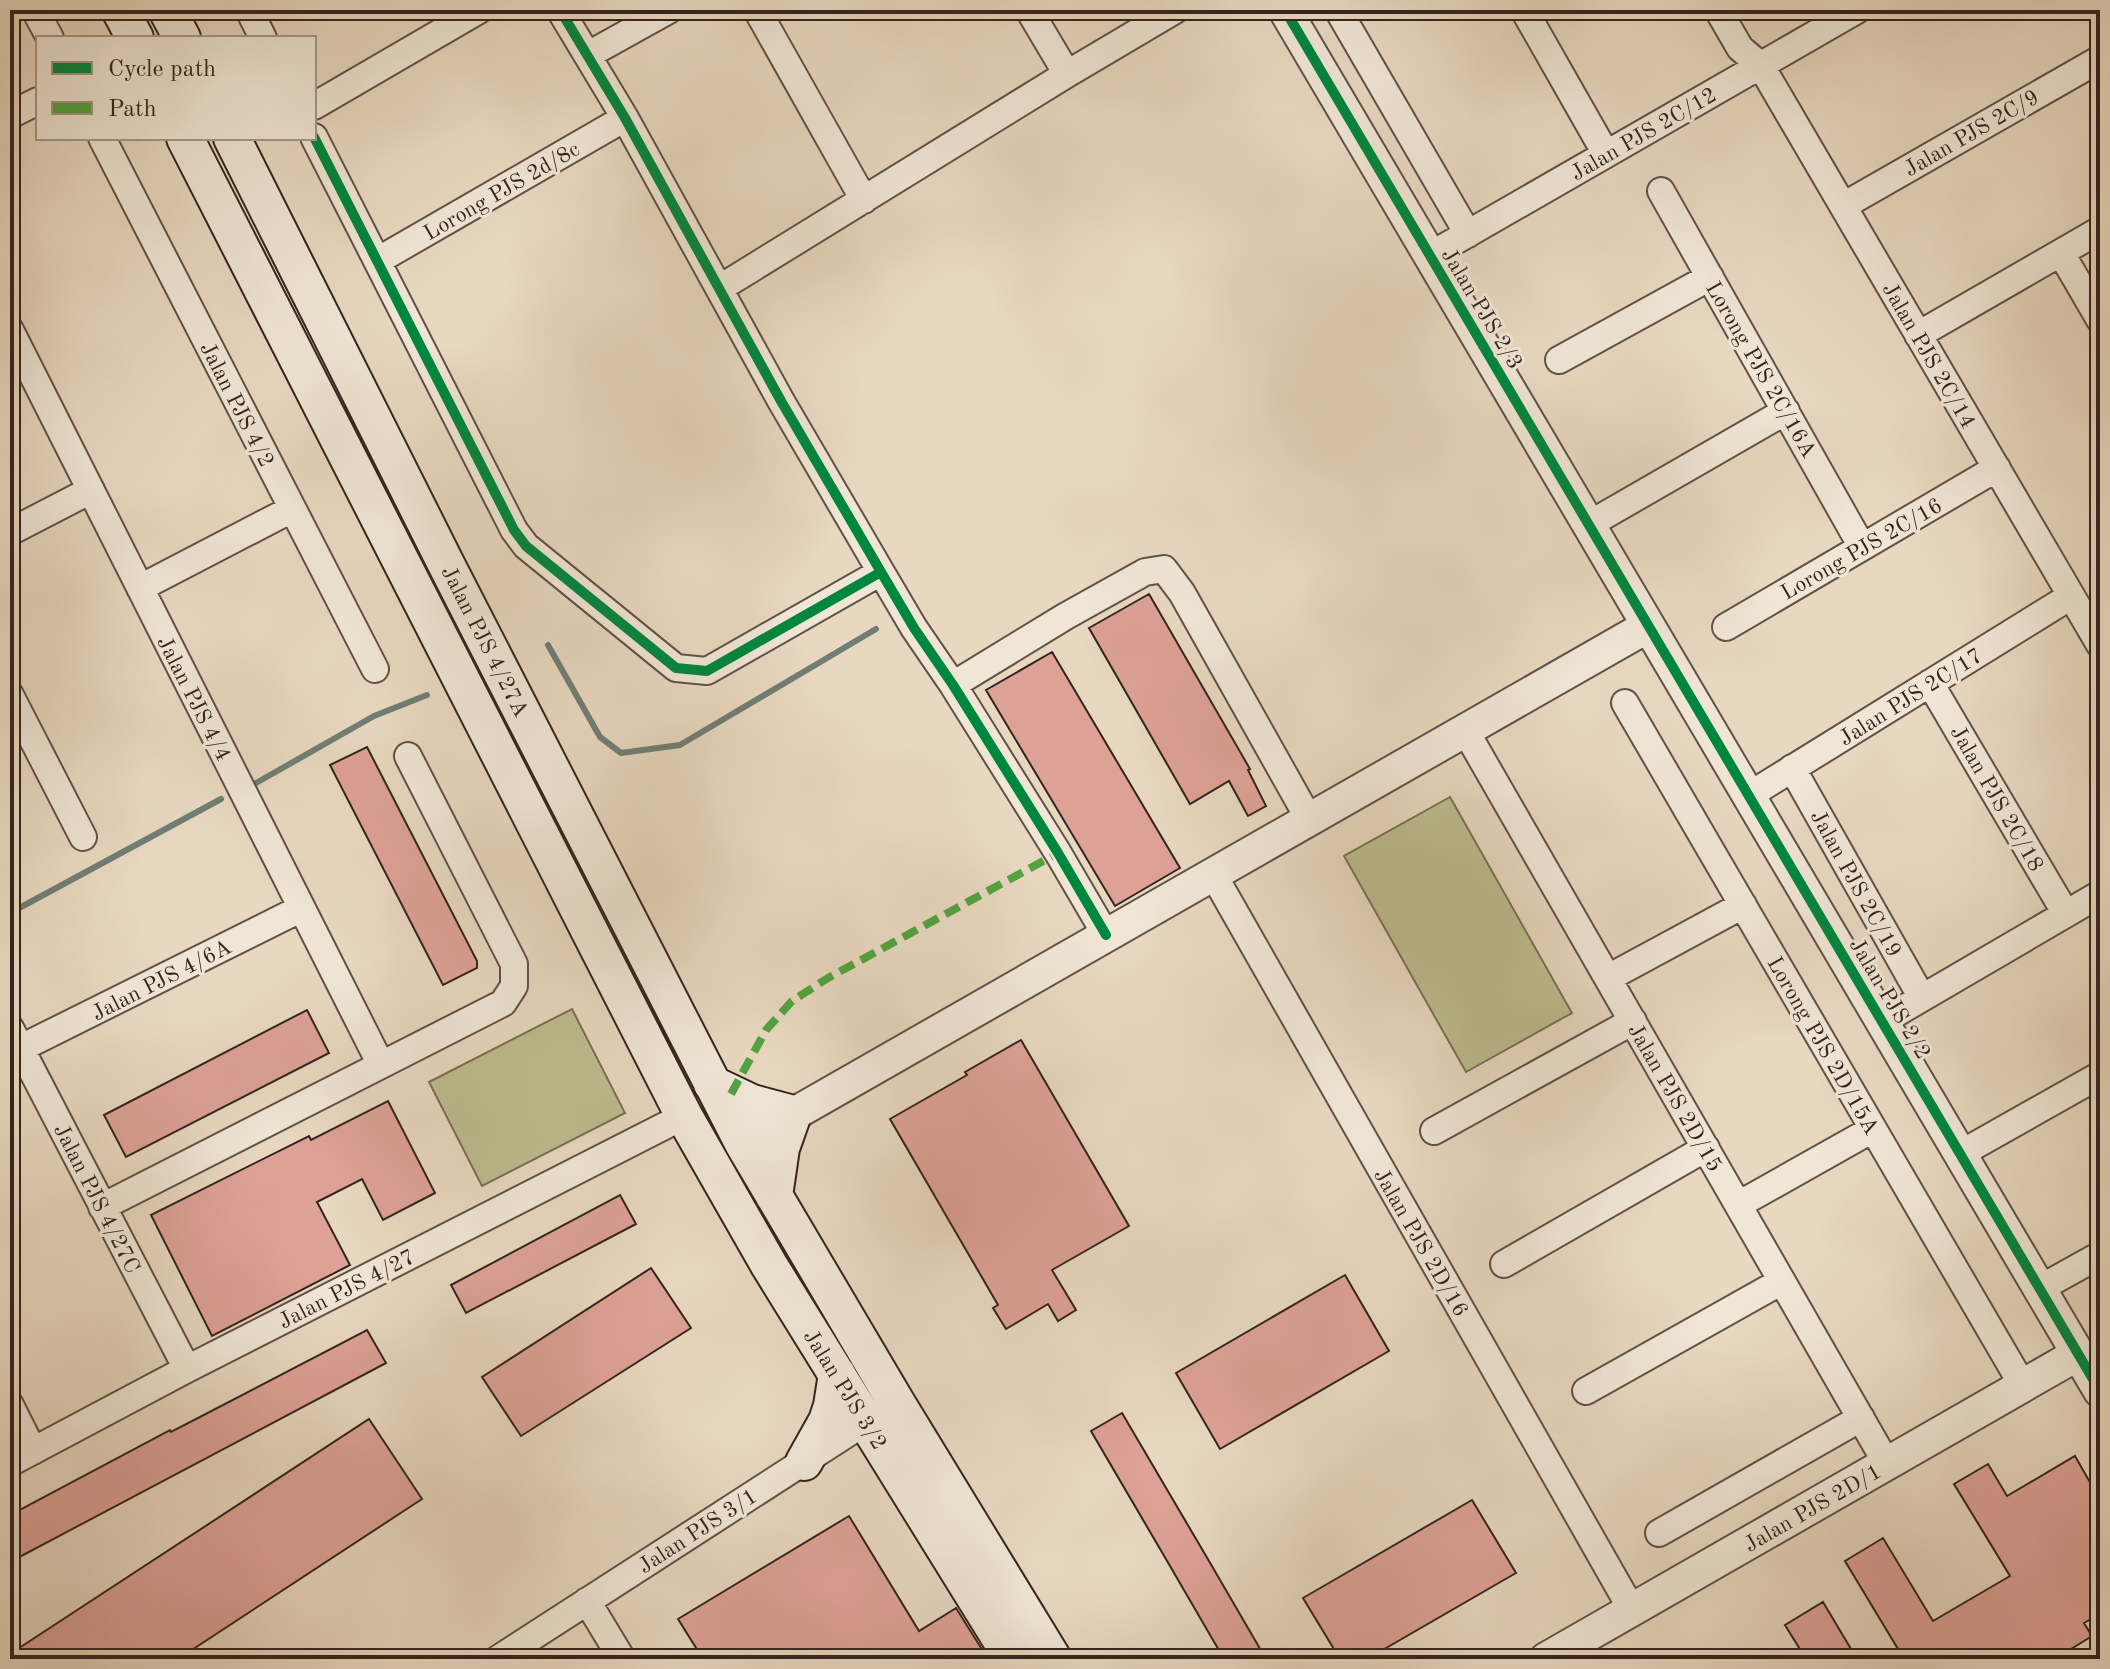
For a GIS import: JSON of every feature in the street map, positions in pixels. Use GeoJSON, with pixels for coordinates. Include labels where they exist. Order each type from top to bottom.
{"type":"FeatureCollection","features":[{"type":"Feature","properties":{"kind":"main road"},"geometry":{"type":"LineString","coordinates":[[120,10],[134,36]]}},
{"type":"Feature","properties":{"kind":"main road","name":"Jalan PJS 4/27A"},"geometry":{"type":"LineString","coordinates":[[186,140],[684,1116]]}},
{"type":"Feature","properties":{"kind":"main road","name":"Jalan PJS 4/27A"},"geometry":{"type":"LineString","coordinates":[[233,140],[743,1143]]}},
{"type":"Feature","properties":{"kind":"main road"},"geometry":{"type":"LineString","coordinates":[[365,493],[379,499],[393,499],[400,489],[400,472]]}},
{"type":"Feature","properties":{"kind":"main road"},"geometry":{"type":"LineString","coordinates":[[411,584],[415,565],[425,554],[435,554],[447,566]]}},
{"type":"Feature","properties":{"kind":"main road"},"geometry":{"type":"LineString","coordinates":[[712,1084],[752,1103],[793,1114],[781,1148],[774,1196]]}},
{"type":"Feature","properties":{"kind":"main road","name":"Jalan PJS 3/2"},"geometry":{"type":"LineString","coordinates":[[684,1116],[769,1265],[837,1374],[881,1412],[1053,1659]]}},
{"type":"Feature","properties":{"kind":"main road","name":"Jalan PJS 3/2"},"geometry":{"type":"LineString","coordinates":[[743,1143],[774,1196],[881,1412],[1013,1659]]}},
{"type":"Feature","properties":{"kind":"main road"},"geometry":{"type":"LineString","coordinates":[[804,1462],[827,1421],[837,1374]]}},
{"type":"Feature","properties":{"kind":"street"},"geometry":{"type":"LineString","coordinates":[[35,10],[49,36]]}},
{"type":"Feature","properties":{"kind":"street"},"geometry":{"type":"LineString","coordinates":[[249,10],[262,36]]}},
{"type":"Feature","properties":{"kind":"street"},"geometry":{"type":"LineString","coordinates":[[316,105],[479,10]]}},
{"type":"Feature","properties":{"kind":"street"},"geometry":{"type":"LineString","coordinates":[[560,10],[625,118],[781,401],[914,628],[953,685],[1106,935]]}},
{"type":"Feature","properties":{"kind":"street"},"geometry":{"type":"LineString","coordinates":[[588,55],[669,10]]}},
{"type":"Feature","properties":{"kind":"street"},"geometry":{"type":"LineString","coordinates":[[757,10],[864,200]]}},
{"type":"Feature","properties":{"kind":"street"},"geometry":{"type":"LineString","coordinates":[[1029,10],[1067,74]]}},
{"type":"Feature","properties":{"kind":"street"},"geometry":{"type":"LineString","coordinates":[[720,288],[1175,10]]}},
{"type":"Feature","properties":{"kind":"street","name":"Jalan PJS 2/3"},"geometry":{"type":"LineString","coordinates":[[1285,10],[1648,626]]}},
{"type":"Feature","properties":{"kind":"street"},"geometry":{"type":"LineString","coordinates":[[1338,10],[1468,234]]}},
{"type":"Feature","properties":{"kind":"street"},"geometry":{"type":"LineString","coordinates":[[1524,10],[1606,154]]}},
{"type":"Feature","properties":{"kind":"street","name":"Jalan PJS 2C/14"},"geometry":{"type":"LineString","coordinates":[[1718,10],[1740,48],[1761,66],[2100,645]]}},
{"type":"Feature","properties":{"kind":"street","name":"Jalan PJS 2C/12"},"geometry":{"type":"LineString","coordinates":[[1429,256],[1857,10]]}},
{"type":"Feature","properties":{"kind":"street","name":"Jalan PJS 2C/9"},"geometry":{"type":"LineString","coordinates":[[1843,206],[2100,59]]}},
{"type":"Feature","properties":{"kind":"street"},"geometry":{"type":"LineString","coordinates":[[10,115],[36,102]]}},
{"type":"Feature","properties":{"kind":"street","name":"Lorong PJS 2d/8c"},"geometry":{"type":"LineString","coordinates":[[377,261],[625,118]]}},
{"type":"Feature","properties":{"kind":"street","name":"Jalan PJS 4/2"},"geometry":{"type":"LineString","coordinates":[[103,140],[375,669]]}},
{"type":"Feature","properties":{"kind":"street"},"geometry":{"type":"LineString","coordinates":[[316,140],[514,530],[526,546],[676,668],[707,671],[881,572]]}},
{"type":"Feature","properties":{"kind":"street","name":"Lorong PJS 2C/16A"},"geometry":{"type":"LineString","coordinates":[[1661,191],[1862,547]]}},
{"type":"Feature","properties":{"kind":"street"},"geometry":{"type":"LineString","coordinates":[[1918,335],[2100,230]]}},
{"type":"Feature","properties":{"kind":"street"},"geometry":{"type":"LineString","coordinates":[[2061,253],[2100,320]]}},
{"type":"Feature","properties":{"kind":"street"},"geometry":{"type":"LineString","coordinates":[[1559,360],[1710,277]]}},
{"type":"Feature","properties":{"kind":"street","name":"Jalan PJS 4/4"},"geometry":{"type":"LineString","coordinates":[[12,338],[381,1065]]}},
{"type":"Feature","properties":{"kind":"street"},"geometry":{"type":"LineString","coordinates":[[1588,525],[1786,411]]}},
{"type":"Feature","properties":{"kind":"street","name":"Lorong PJS 2C/16"},"geometry":{"type":"LineString","coordinates":[[1726,627],[1997,468]]}},
{"type":"Feature","properties":{"kind":"street"},"geometry":{"type":"LineString","coordinates":[[10,532],[91,490]]}},
{"type":"Feature","properties":{"kind":"street"},"geometry":{"type":"LineString","coordinates":[[140,588],[292,509]]}},
{"type":"Feature","properties":{"kind":"street"},"geometry":{"type":"LineString","coordinates":[[953,685],[1145,572],[1164,569],[1182,593],[1309,819]]}},
{"type":"Feature","properties":{"kind":"street","name":"Jalan PJS 2C/17"},"geometry":{"type":"LineString","coordinates":[[1748,796],[2071,596]]}},
{"type":"Feature","properties":{"kind":"street"},"geometry":{"type":"LineString","coordinates":[[743,1143],[1648,626]]}},
{"type":"Feature","properties":{"kind":"street","name":"Jalan PJS 2/2"},"geometry":{"type":"LineString","coordinates":[[1648,626],[2100,1391]]}},
{"type":"Feature","properties":{"kind":"street","name":"Jalan PJS 2C/18"},"geometry":{"type":"LineString","coordinates":[[1930,683],[2066,914]]}},
{"type":"Feature","properties":{"kind":"street"},"geometry":{"type":"LineString","coordinates":[[10,695],[83,837]]}},
{"type":"Feature","properties":{"kind":"street","name":"Lorong PJS 2D/15A"},"geometry":{"type":"LineString","coordinates":[[1625,703],[2023,1386]]}},
{"type":"Feature","properties":{"kind":"street","name":"Jalan PJS 2D/15"},"geometry":{"type":"LineString","coordinates":[[1465,730],[1887,1464]]}},
{"type":"Feature","properties":{"kind":"street"},"geometry":{"type":"LineString","coordinates":[[102,1207],[503,1003],[514,986],[514,964],[408,756]]}},
{"type":"Feature","properties":{"kind":"street","name":"Jalan PJS 2C/19"},"geometry":{"type":"LineString","coordinates":[[1792,768],[1922,998]]}},
{"type":"Feature","properties":{"kind":"street","name":"Jalan PJS 2D/16"},"geometry":{"type":"LineString","coordinates":[[1213,874],[1632,1610]]}},
{"type":"Feature","properties":{"kind":"street"},"geometry":{"type":"LineString","coordinates":[[1881,1022],[2100,894]]}},
{"type":"Feature","properties":{"kind":"street"},"geometry":{"type":"LineString","coordinates":[[1608,978],[1743,905]]}},
{"type":"Feature","properties":{"kind":"street","name":"Jalan PJS 4/6A"},"geometry":{"type":"LineString","coordinates":[[16,1038],[300,909]]}},
{"type":"Feature","properties":{"kind":"street"},"geometry":{"type":"LineString","coordinates":[[1434,1131],[1633,1021]]}},
{"type":"Feature","properties":{"kind":"street","name":"Jalan PJS 4/27C"},"geometry":{"type":"LineString","coordinates":[[16,1038],[187,1369]]}},
{"type":"Feature","properties":{"kind":"street"},"geometry":{"type":"LineString","coordinates":[[1960,1154],[2100,1075]]}},
{"type":"Feature","properties":{"kind":"street","name":"Jalan PJS 4/27"},"geometry":{"type":"LineString","coordinates":[[10,1463],[187,1369],[684,1116]]}},
{"type":"Feature","properties":{"kind":"street"},"geometry":{"type":"LineString","coordinates":[[1738,1205],[1873,1129]]}},
{"type":"Feature","properties":{"kind":"street"},"geometry":{"type":"LineString","coordinates":[[1504,1264],[1706,1148]]}},
{"type":"Feature","properties":{"kind":"street"},"geometry":{"type":"LineString","coordinates":[[2039,1289],[2100,1255]]}},
{"type":"Feature","properties":{"kind":"street"},"geometry":{"type":"LineString","coordinates":[[1586,1391],[1782,1281]]}},
{"type":"Feature","properties":{"kind":"street","name":"Jalan PJS 2D/1"},"geometry":{"type":"LineString","coordinates":[[1546,1659],[2078,1354]]}},
{"type":"Feature","properties":{"kind":"street"},"geometry":{"type":"LineString","coordinates":[[10,1405],[33,1451]]}},
{"type":"Feature","properties":{"kind":"street","name":"Jalan PJS 3/1"},"geometry":{"type":"LineString","coordinates":[[498,1659],[881,1412]]}},
{"type":"Feature","properties":{"kind":"street"},"geometry":{"type":"LineString","coordinates":[[1659,1533],[1861,1418]]}},
{"type":"Feature","properties":{"kind":"street"},"geometry":{"type":"LineString","coordinates":[[587,1601],[622,1659]]}},
{"type":"Feature","properties":{"kind":"shaded area"},"geometry":{"type":"Polygon","coordinates":[[[1450,797],[1572,1013],[1466,1072],[1344,856],[1450,797]]]}},
{"type":"Feature","properties":{"kind":"shaded area"},"geometry":{"type":"Polygon","coordinates":[[[572,1009],[625,1113],[482,1186],[429,1082],[572,1009]]]}},
{"type":"Feature","properties":{"kind":"building"},"geometry":{"type":"Polygon","coordinates":[[[1149,594],[1250,769],[1266,806],[1248,816],[1229,781],[1190,804],[1089,628],[1149,594]]]}},
{"type":"Feature","properties":{"kind":"building"},"geometry":{"type":"Polygon","coordinates":[[[1052,652],[1180,868],[1115,906],[986,690],[1052,652]]]}},
{"type":"Feature","properties":{"kind":"building"},"geometry":{"type":"Polygon","coordinates":[[[367,747],[477,961],[477,968],[443,985],[330,765],[367,747]]]}},
{"type":"Feature","properties":{"kind":"building"},"geometry":{"type":"Polygon","coordinates":[[[307,1010],[329,1053],[126,1157],[104,1115],[307,1010]]]}},
{"type":"Feature","properties":{"kind":"building"},"geometry":{"type":"Polygon","coordinates":[[[1021,1040],[1129,1226],[1052,1270],[1076,1310],[1058,1321],[1048,1304],[1006,1329],[993,1308],[998,1305],[890,1119],[1021,1040]]]}},
{"type":"Feature","properties":{"kind":"building"},"geometry":{"type":"Polygon","coordinates":[[[388,1101],[435,1193],[383,1220],[362,1179],[317,1202],[350,1265],[212,1336],[151,1215],[309,1136],[311,1140],[388,1101]]]}},
{"type":"Feature","properties":{"kind":"building"},"geometry":{"type":"Polygon","coordinates":[[[620,1195],[636,1224],[466,1313],[451,1285],[620,1195]]]}},
{"type":"Feature","properties":{"kind":"building"},"geometry":{"type":"Polygon","coordinates":[[[651,1268],[691,1328],[521,1436],[482,1377],[651,1268]]]}},
{"type":"Feature","properties":{"kind":"building"},"geometry":{"type":"Polygon","coordinates":[[[1345,1275],[1389,1351],[1220,1449],[1176,1373],[1345,1275]]]}},
{"type":"Feature","properties":{"kind":"building"},"geometry":{"type":"Polygon","coordinates":[[[367,1330],[386,1363],[10,1562],[10,1515],[367,1330]]]}},
{"type":"Feature","properties":{"kind":"building"},"geometry":{"type":"Polygon","coordinates":[[[1122,1413],[1266,1659],[1224,1659],[1091,1431],[1122,1413]]]}},
{"type":"Feature","properties":{"kind":"building"},"geometry":{"type":"Polygon","coordinates":[[[369,1419],[422,1499],[178,1659],[10,1659],[10,1654],[369,1419]]]}},
{"type":"Feature","properties":{"kind":"building"},"geometry":{"type":"Polygon","coordinates":[[[2075,1456],[2100,1500],[2100,1614],[2084,1623],[2092,1636],[2055,1659],[1904,1659],[1845,1561],[1883,1538],[1933,1621],[2010,1576],[1954,1484],[1988,1464],[2007,1496],[2075,1456]]]}},
{"type":"Feature","properties":{"kind":"building"},"geometry":{"type":"Polygon","coordinates":[[[1472,1500],[1516,1573],[1367,1659],[1340,1659],[1303,1598],[1472,1500]]]}},
{"type":"Feature","properties":{"kind":"building"},"geometry":{"type":"Polygon","coordinates":[[[849,1516],[919,1631],[956,1608],[988,1659],[703,1659],[678,1619],[849,1516]]]}},
{"type":"Feature","properties":{"kind":"building"},"geometry":{"type":"Polygon","coordinates":[[[1823,1602],[1857,1659],[1806,1659],[1785,1625],[1823,1602]]]}},
{"type":"Feature","properties":{"kind":"waterway"},"geometry":{"type":"LineString","coordinates":[[548,645],[600,737],[621,753],[680,745],[876,629]]}},
{"type":"Feature","properties":{"kind":"waterway"},"geometry":{"type":"LineString","coordinates":[[256,783],[374,716],[427,695]]}},
{"type":"Feature","properties":{"kind":"waterway"},"geometry":{"type":"LineString","coordinates":[[10,913],[221,799]]}},
{"type":"Feature","properties":{"kind":"marked path"},"geometry":{"type":"LineString","coordinates":[[731,1094],[766,1030],[792,1001],[828,978],[1058,853]]}},
{"type":"Feature","properties":{"kind":"cycle path"},"geometry":{"type":"LineString","coordinates":[[560,10],[625,118],[781,401],[914,628],[953,685],[1106,935]]}},
{"type":"Feature","properties":{"kind":"cycle path"},"geometry":{"type":"LineString","coordinates":[[1285,10],[2100,1391]]}},
{"type":"Feature","properties":{"kind":"cycle path"},"geometry":{"type":"LineString","coordinates":[[316,140],[514,530],[526,546],[676,668],[707,671],[881,572]]}}]}
